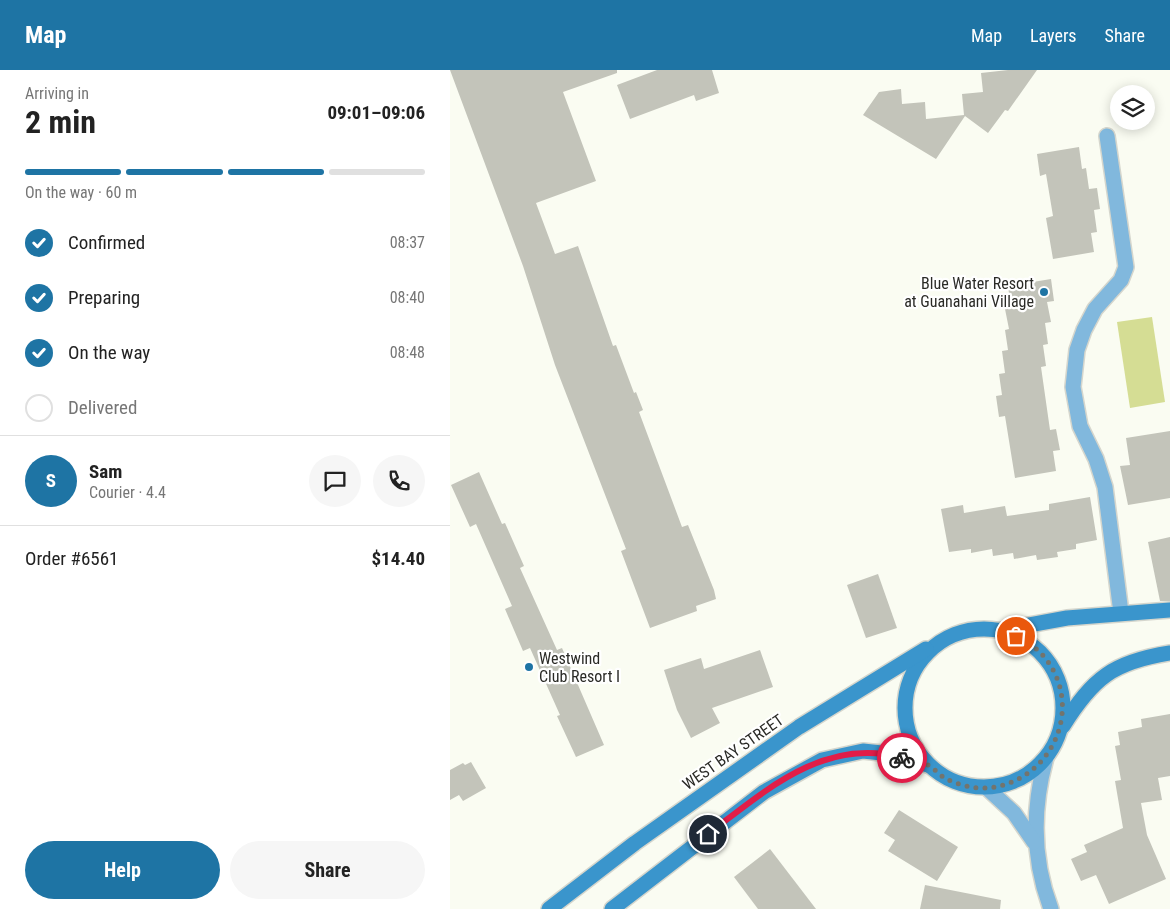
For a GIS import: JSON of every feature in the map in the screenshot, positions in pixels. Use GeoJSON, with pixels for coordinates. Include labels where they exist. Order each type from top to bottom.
{"type":"FeatureCollection","features":[{"type":"Feature","properties":{"kind":"main road"},"geometry":{"type":"LineString","coordinates":[[1170,610],[1067,618],[998,630],[963,631],[947,638],[923,657],[908,682],[905,697],[906,726],[911,740],[928,765],[945,778],[958,783],[987,788],[1009,783],[1022,777],[1046,758],[1060,731],[1089,688],[1100,679],[1127,662],[1170,653]]}},
{"type":"Feature","properties":{"kind":"main road"},"geometry":{"type":"LineString","coordinates":[[998,630],[1016,636],[1033,646],[1046,659],[1056,675],[1062,693],[1063,712],[1060,731]]}},
{"type":"Feature","properties":{"kind":"main road","name":"WEST BAY STREET"},"geometry":{"type":"LineString","coordinates":[[549,909],[635,843],[799,727],[887,672],[947,638]]}},
{"type":"Feature","properties":{"kind":"main road"},"geometry":{"type":"LineString","coordinates":[[612,909],[764,792],[822,760],[863,751],[891,754],[928,765]]}},
{"type":"Feature","properties":{"kind":"street"},"geometry":{"type":"LineString","coordinates":[[1107,136],[1126,267],[1121,280],[1095,309],[1084,330],[1077,350],[1073,387],[1080,426],[1096,459],[1105,487],[1121,613]]}},
{"type":"Feature","properties":{"kind":"street"},"geometry":{"type":"LineString","coordinates":[[1046,758],[1036,800],[1035,843],[1049,907]]}},
{"type":"Feature","properties":{"kind":"street"},"geometry":{"type":"LineString","coordinates":[[987,788],[1014,813],[1035,843]]}},
{"type":"Feature","properties":{"kind":"green space"},"geometry":{"type":"Polygon","coordinates":[[[1152,317],[1165,402],[1130,408],[1117,322],[1152,317]]]}},
{"type":"Feature","properties":{"kind":"building"},"geometry":{"type":"Polygon","coordinates":[[[450,70],[617,70],[617,73],[563,92],[596,181],[536,203],[555,254],[578,246],[613,346],[616,345],[634,393],[636,392],[643,410],[639,412],[682,527],[688,525],[714,590],[716,599],[696,606],[697,611],[650,628],[621,551],[626,549],[555,365],[523,266],[450,70]]]}},
{"type":"Feature","properties":{"kind":"building"},"geometry":{"type":"Polygon","coordinates":[[[657,70],[712,70],[719,93],[696,101],[694,95],[630,119],[617,85],[657,70]]]}},
{"type":"Feature","properties":{"kind":"building"},"geometry":{"type":"Polygon","coordinates":[[[1008,70],[1037,70],[1008,111],[1005,110],[988,133],[965,116],[936,159],[863,115],[879,92],[901,89],[902,104],[925,102],[926,119],[964,115],[962,94],[983,92],[981,73],[1008,70]]]}},
{"type":"Feature","properties":{"kind":"building"},"geometry":{"type":"Polygon","coordinates":[[[1079,147],[1082,169],[1086,168],[1089,189],[1097,188],[1100,209],[1094,210],[1097,232],[1091,233],[1094,252],[1053,259],[1046,218],[1053,216],[1046,174],[1040,176],[1037,154],[1079,147]]]}},
{"type":"Feature","properties":{"kind":"building"},"geometry":{"type":"Polygon","coordinates":[[[1051,279],[1054,301],[1047,302],[1051,322],[1045,323],[1048,344],[1043,345],[1046,366],[1041,367],[1050,430],[1056,429],[1060,450],[1053,451],[1056,471],[1015,478],[1005,416],[999,417],[996,396],[1002,395],[999,374],[1005,373],[1002,351],[1008,350],[1005,330],[1009,329],[1005,309],[1011,308],[1008,286],[1051,279]]]}},
{"type":"Feature","properties":{"kind":"building"},"geometry":{"type":"Polygon","coordinates":[[[1170,431],[1170,498],[1128,505],[1120,466],[1130,465],[1126,438],[1170,431]]]}},
{"type":"Feature","properties":{"kind":"building"},"geometry":{"type":"Polygon","coordinates":[[[479,472],[502,524],[505,523],[524,566],[520,568],[557,650],[562,648],[604,745],[576,757],[557,716],[560,715],[530,648],[523,651],[505,609],[512,606],[476,524],[470,527],[451,485],[479,472]]]}},
{"type":"Feature","properties":{"kind":"building"},"geometry":{"type":"Polygon","coordinates":[[[1090,497],[1097,540],[1076,544],[1076,549],[1057,552],[1058,557],[1037,560],[1036,555],[1014,559],[1013,553],[993,556],[992,549],[971,553],[971,549],[949,552],[941,509],[963,505],[964,513],[1005,506],[1007,516],[1049,510],[1049,504],[1090,497]]]}},
{"type":"Feature","properties":{"kind":"building"},"geometry":{"type":"Polygon","coordinates":[[[1170,537],[1170,601],[1160,601],[1148,542],[1170,537]]]}},
{"type":"Feature","properties":{"kind":"building"},"geometry":{"type":"Polygon","coordinates":[[[878,574],[897,628],[866,638],[847,585],[878,574]]]}},
{"type":"Feature","properties":{"kind":"building"},"geometry":{"type":"Polygon","coordinates":[[[760,650],[773,687],[712,708],[720,723],[691,738],[677,710],[664,670],[701,658],[704,669],[760,650]]]}},
{"type":"Feature","properties":{"kind":"building"},"geometry":{"type":"Polygon","coordinates":[[[1170,714],[1170,776],[1158,778],[1162,800],[1141,803],[1147,835],[1166,879],[1109,904],[1096,875],[1081,881],[1071,859],[1087,852],[1084,845],[1123,828],[1115,781],[1121,780],[1115,746],[1120,745],[1118,732],[1142,727],[1141,719],[1170,714]]]}},
{"type":"Feature","properties":{"kind":"building"},"geometry":{"type":"Polygon","coordinates":[[[471,762],[486,788],[463,801],[459,795],[450,800],[450,770],[463,763],[465,765],[471,762]]]}},
{"type":"Feature","properties":{"kind":"building"},"geometry":{"type":"Polygon","coordinates":[[[899,810],[958,847],[937,881],[888,851],[895,840],[884,833],[899,810]]]}},
{"type":"Feature","properties":{"kind":"building"},"geometry":{"type":"Polygon","coordinates":[[[770,849],[816,909],[758,909],[734,877],[770,849]]]}},
{"type":"Feature","properties":{"kind":"building"},"geometry":{"type":"Polygon","coordinates":[[[925,885],[1001,900],[1000,909],[920,909],[925,885]]]}},
{"type":"Feature","properties":{"kind":"way so far"},"geometry":{"type":"LineString","coordinates":[[902,758],[928,765],[945,778],[965,786],[987,788],[1009,783],[1022,777],[1046,758],[1060,731],[1063,712],[1062,693],[1056,675],[1046,659],[1033,646],[1016,636]]}},
{"type":"Feature","properties":{"kind":"place","name":"Blue Water Resort at Guanahani Village"},"geometry":{"type":"Point","coordinates":[1044,292]}},
{"type":"Feature","properties":{"kind":"place","name":"Westwind Club Resort I"},"geometry":{"type":"Point","coordinates":[529,667]}},
{"type":"Feature","properties":{"kind":"route"},"geometry":{"type":"LineString","coordinates":[[708,834],[764,792],[822,760],[842,754],[863,751],[891,754],[902,758]]}}]}
